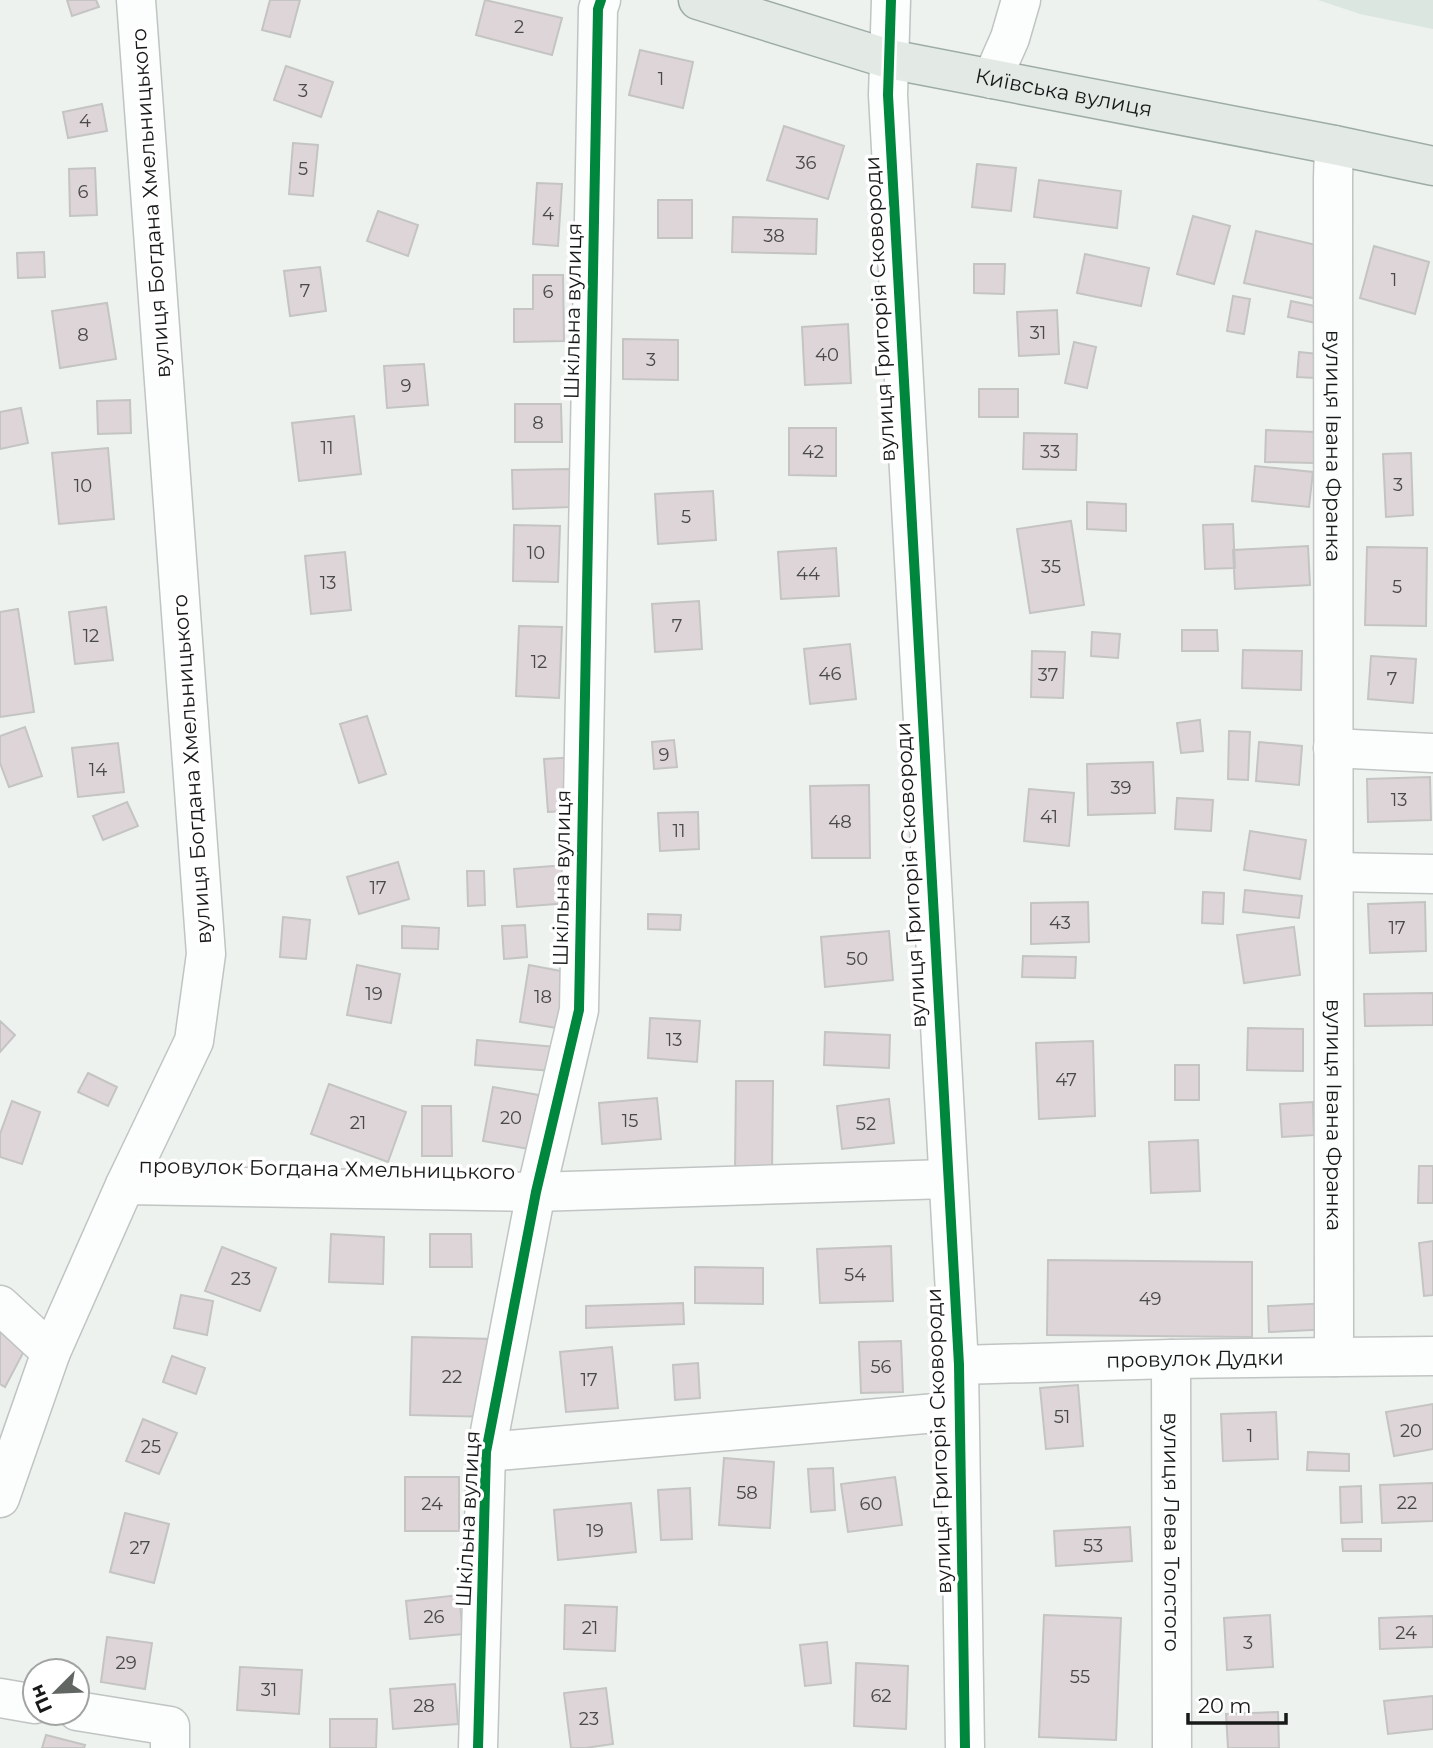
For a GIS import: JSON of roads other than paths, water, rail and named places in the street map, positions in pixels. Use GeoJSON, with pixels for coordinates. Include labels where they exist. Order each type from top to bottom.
{"type":"FeatureCollection","features":[{"type":"Feature","properties":{"kind":"main road","name":"Київська вулиця"},"geometry":{"type":"LineString","coordinates":[[698,0],[889,59],[1433,166]]}},
{"type":"Feature","properties":{"kind":"street","name":"вулиця Богдана Хмельницького"},"geometry":{"type":"LineString","coordinates":[[0,1498],[51,1352],[125,1185],[194,1041],[206,954],[136,0]]}},
{"type":"Feature","properties":{"kind":"street","name":"Шкільна вулиця"},"geometry":{"type":"LineString","coordinates":[[478,1748],[486,1452],[536,1192],[579,1010],[597,23],[601,0]]}},
{"type":"Feature","properties":{"kind":"street","name":"вулиця Григорія Сковороди"},"geometry":{"type":"LineString","coordinates":[[891,0],[889,123],[958,1365],[965,1748]]}},
{"type":"Feature","properties":{"kind":"street"},"geometry":{"type":"LineString","coordinates":[[992,79],[1010,38],[1021,0]]}},
{"type":"Feature","properties":{"kind":"street","name":"вулиця Івана Франка"},"geometry":{"type":"LineString","coordinates":[[1334,145],[1334,1357]]}},
{"type":"Feature","properties":{"kind":"street"},"geometry":{"type":"LineString","coordinates":[[1333,748],[1433,754]]}},
{"type":"Feature","properties":{"kind":"street"},"geometry":{"type":"LineString","coordinates":[[1334,872],[1433,874]]}},
{"type":"Feature","properties":{"kind":"street","name":"провулок Богдана Хмельницького"},"geometry":{"type":"LineString","coordinates":[[125,1185],[536,1192],[947,1179]]}},
{"type":"Feature","properties":{"kind":"street"},"geometry":{"type":"LineString","coordinates":[[0,1304],[51,1352]]}},
{"type":"Feature","properties":{"kind":"street","name":"провулок Дудки"},"geometry":{"type":"LineString","coordinates":[[958,1365],[1433,1356]]}},
{"type":"Feature","properties":{"kind":"street","name":"вулиця Лева Толстого"},"geometry":{"type":"LineString","coordinates":[[1171,1359],[1172,1748]]}},
{"type":"Feature","properties":{"kind":"street","name":"вулиця Григорія Сковороди"},"geometry":{"type":"LineString","coordinates":[[486,1452],[959,1411]]}},
{"type":"Feature","properties":{"kind":"street"},"geometry":{"type":"LineString","coordinates":[[0,1698],[21,1702]]}},
{"type":"Feature","properties":{"kind":"street"},"geometry":{"type":"LineString","coordinates":[[91,1713],[170,1727],[170,1748]]}}]}
